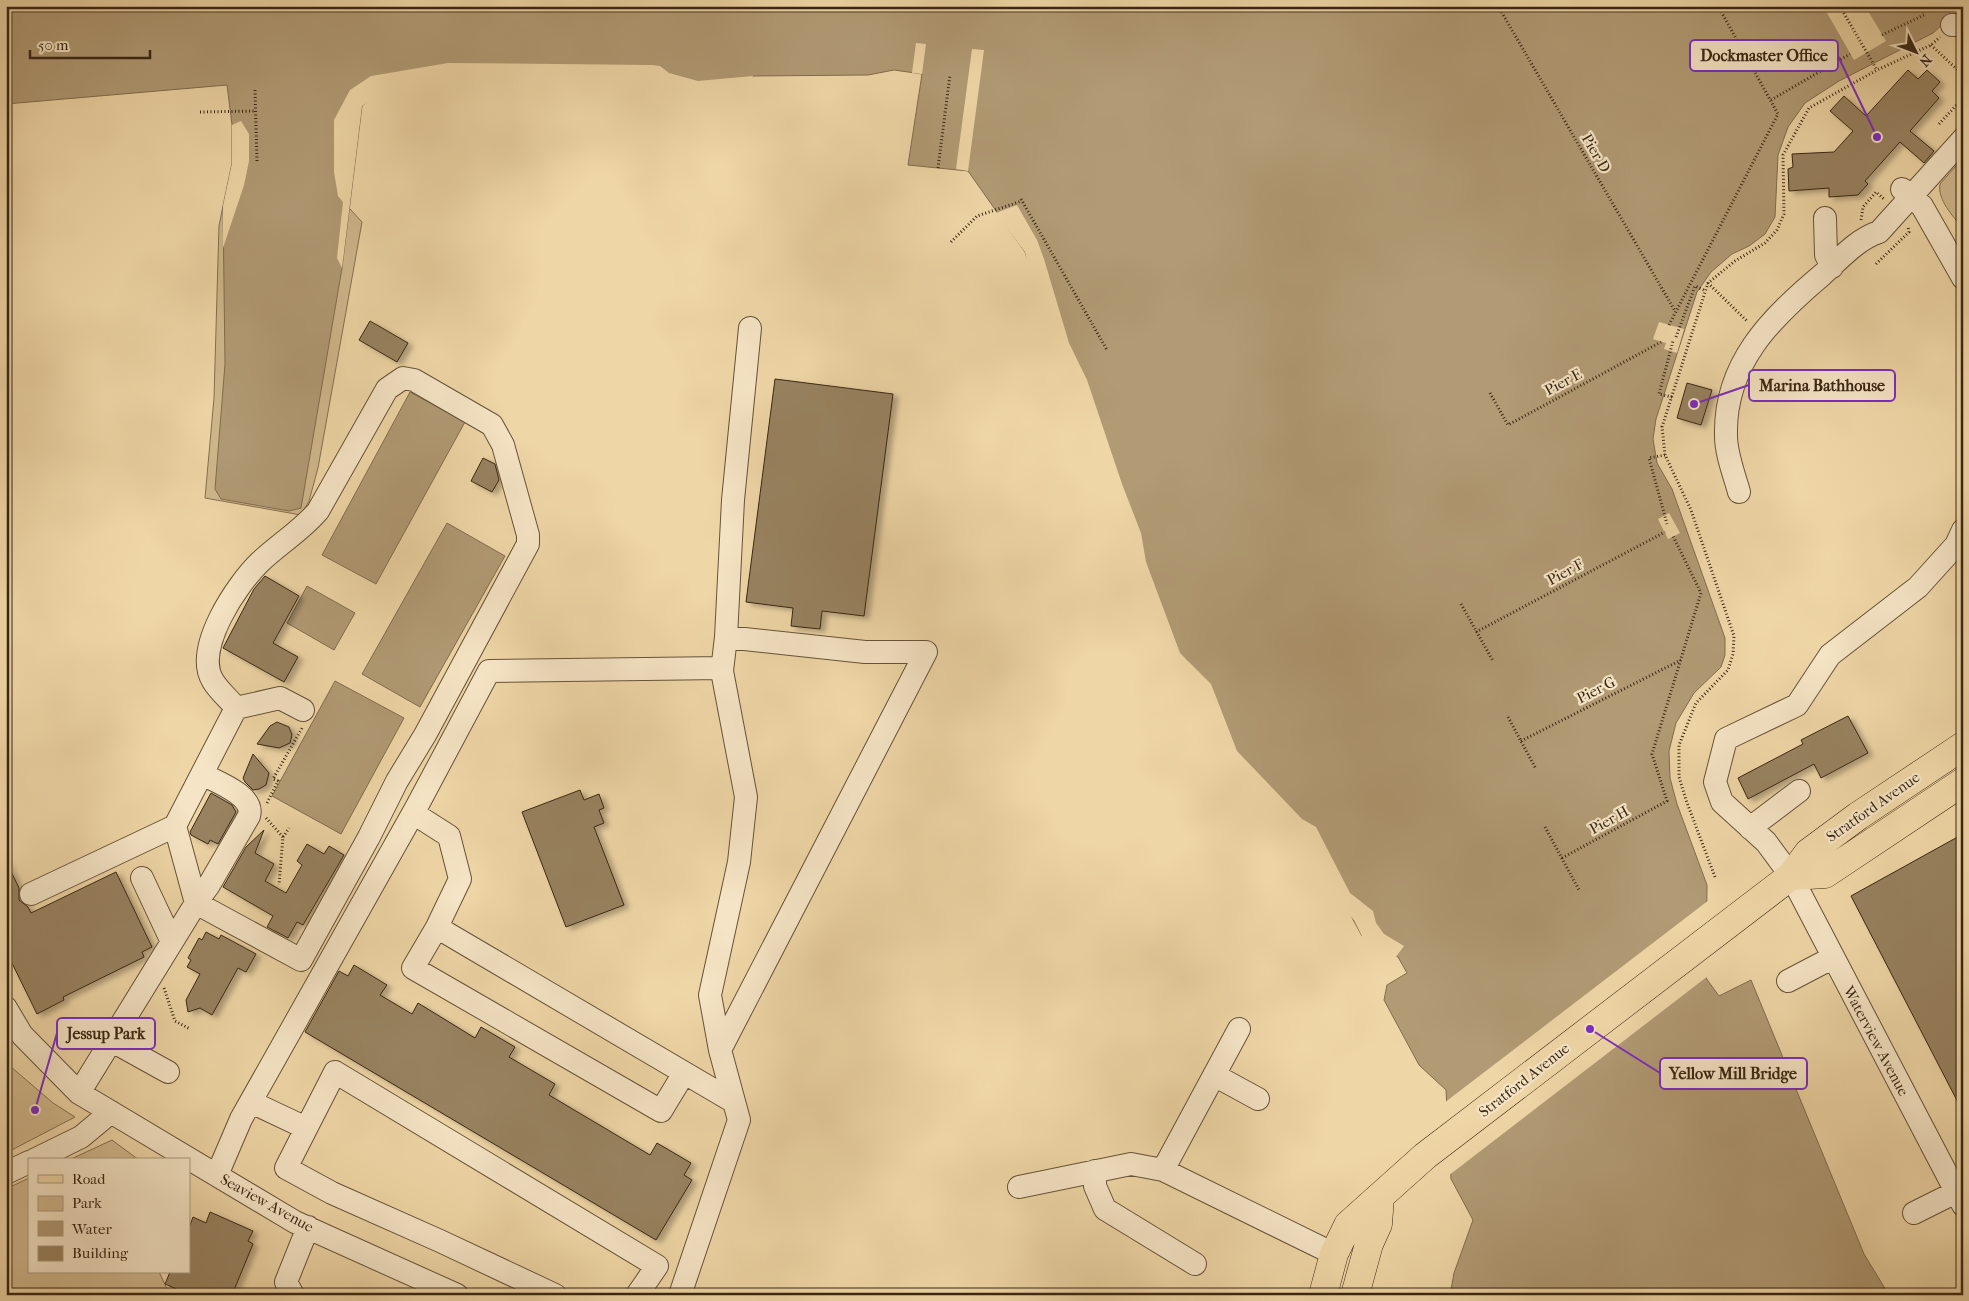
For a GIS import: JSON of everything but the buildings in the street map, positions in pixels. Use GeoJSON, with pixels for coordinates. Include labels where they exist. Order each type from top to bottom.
{"type":"FeatureCollection","features":[{"type":"Feature","properties":{"kind":"main road","name":"Stratford Avenue"},"geometry":{"type":"LineString","coordinates":[[1323,1295],[1334,1254],[1348,1224],[1363,1209],[1380,1197],[1426,1156],[1791,876],[1808,853],[1858,816],[1963,746]]}},
{"type":"Feature","properties":{"kind":"main road","name":"Stratford Avenue"},"geometry":{"type":"LineString","coordinates":[[1791,876],[1825,874],[1963,782]]}},
{"type":"Feature","properties":{"kind":"main road"},"geometry":{"type":"LineString","coordinates":[[1355,1295],[1368,1244],[1378,1224],[1380,1197]]}},
{"type":"Feature","properties":{"kind":"street"},"geometry":{"type":"LineString","coordinates":[[1739,492],[1726,437],[1729,396],[1750,348],[1807,288],[1866,236],[1879,232],[1906,193],[1963,122]]}},
{"type":"Feature","properties":{"kind":"street"},"geometry":{"type":"LineString","coordinates":[[1906,193],[1963,139]]}},
{"type":"Feature","properties":{"kind":"street"},"geometry":{"type":"LineString","coordinates":[[1906,193],[1922,206],[1963,278]]}},
{"type":"Feature","properties":{"kind":"street"},"geometry":{"type":"LineString","coordinates":[[1825,218],[1826,255],[1832,267]]}},
{"type":"Feature","properties":{"kind":"street"},"geometry":{"type":"LineString","coordinates":[[680,1295],[739,1120],[720,1050],[710,994],[740,862],[746,797],[722,668],[726,638],[733,500],[750,328]]}},
{"type":"Feature","properties":{"kind":"street"},"geometry":{"type":"LineString","coordinates":[[175,826],[196,903],[301,960],[528,544],[528,535],[503,445],[492,425],[414,380],[403,378],[387,389],[318,511],[307,524],[261,561],[245,578],[221,617],[212,638],[209,669],[213,681],[236,708]]}},
{"type":"Feature","properties":{"kind":"street","name":"Waterview Avenue"},"geometry":{"type":"LineString","coordinates":[[1959,1198],[1832,958],[1791,876],[1766,842],[1722,802],[1715,782],[1726,739],[1797,705],[1830,655],[1918,587],[1956,545],[1963,530]]}},
{"type":"Feature","properties":{"kind":"street"},"geometry":{"type":"LineString","coordinates":[[720,1050],[926,652],[864,652],[726,638]]}},
{"type":"Feature","properties":{"kind":"street"},"geometry":{"type":"LineString","coordinates":[[217,1175],[251,1102],[414,813],[489,671],[722,668]]}},
{"type":"Feature","properties":{"kind":"street"},"geometry":{"type":"LineString","coordinates":[[31,894],[175,826],[236,708],[280,698],[303,717]]}},
{"type":"Feature","properties":{"kind":"street"},"geometry":{"type":"LineString","coordinates":[[79,1093],[196,903],[256,812],[242,797],[202,774]]}},
{"type":"Feature","properties":{"kind":"street"},"geometry":{"type":"LineString","coordinates":[[1750,828],[1799,791]]}},
{"type":"Feature","properties":{"kind":"street"},"geometry":{"type":"LineString","coordinates":[[414,813],[449,836],[460,879],[437,927],[413,968],[662,1111],[684,1073]]}},
{"type":"Feature","properties":{"kind":"street"},"geometry":{"type":"LineString","coordinates":[[142,878],[172,942]]}},
{"type":"Feature","properties":{"kind":"street"},"geometry":{"type":"LineString","coordinates":[[437,927],[734,1102]]}},
{"type":"Feature","properties":{"kind":"street"},"geometry":{"type":"LineString","coordinates":[[1788,981],[1832,958]]}},
{"type":"Feature","properties":{"kind":"street","name":"Seaview Avenue"},"geometry":{"type":"LineString","coordinates":[[6,1008],[22,1035],[79,1093],[188,1158]]}},
{"type":"Feature","properties":{"kind":"street"},"geometry":{"type":"LineString","coordinates":[[1163,1170],[1239,1029]]}},
{"type":"Feature","properties":{"kind":"street"},"geometry":{"type":"LineString","coordinates":[[112,1041],[168,1072]]}},
{"type":"Feature","properties":{"kind":"street"},"geometry":{"type":"LineString","coordinates":[[555,1295],[440,1240],[332,1193],[286,1168],[335,1072],[657,1266],[641,1290],[669,1295]]}},
{"type":"Feature","properties":{"kind":"street"},"geometry":{"type":"LineString","coordinates":[[1214,1075],[1258,1099]]}},
{"type":"Feature","properties":{"kind":"street"},"geometry":{"type":"LineString","coordinates":[[251,1102],[306,1128]]}},
{"type":"Feature","properties":{"kind":"street"},"geometry":{"type":"LineString","coordinates":[[38,1158],[81,1137],[111,1112]]}},
{"type":"Feature","properties":{"kind":"street","name":"Seaview Avenue"},"geometry":{"type":"LineString","coordinates":[[190,1159],[308,1227],[457,1295]]}},
{"type":"Feature","properties":{"kind":"street"},"geometry":{"type":"LineString","coordinates":[[6,1173],[28,1162]]}},
{"type":"Feature","properties":{"kind":"street"},"geometry":{"type":"LineString","coordinates":[[1019,1187],[1131,1164],[1163,1170],[1334,1254]]}},
{"type":"Feature","properties":{"kind":"street"},"geometry":{"type":"LineString","coordinates":[[1095,1171],[1095,1186],[1105,1210],[1195,1264]]}},
{"type":"Feature","properties":{"kind":"street"},"geometry":{"type":"LineString","coordinates":[[1914,1212],[1959,1198]]}},
{"type":"Feature","properties":{"kind":"street"},"geometry":{"type":"LineString","coordinates":[[293,1295],[286,1282],[308,1227]]}},
{"type":"Feature","properties":{"kind":"path","name":"Pier D"},"geometry":{"type":"LineString","coordinates":[[1498,6],[1675,311]]}},
{"type":"Feature","properties":{"kind":"path"},"geometry":{"type":"LineString","coordinates":[[1669,325],[1778,114],[1718,6]]}},
{"type":"Feature","properties":{"kind":"path"},"geometry":{"type":"LineString","coordinates":[[1882,35],[1924,15],[1922,6]]}},
{"type":"Feature","properties":{"kind":"path"},"geometry":{"type":"LineString","coordinates":[[1842,10],[1877,70]]}},
{"type":"Feature","properties":{"kind":"path"},"geometry":{"type":"LineString","coordinates":[[1931,45],[1963,75]]}},
{"type":"Feature","properties":{"kind":"path"},"geometry":{"type":"LineString","coordinates":[[1771,100],[1850,54]]}},
{"type":"Feature","properties":{"kind":"path"},"geometry":{"type":"LineString","coordinates":[[938,168],[950,75]]}},
{"type":"Feature","properties":{"kind":"path"},"geometry":{"type":"LineString","coordinates":[[255,90],[257,161]]}},
{"type":"Feature","properties":{"kind":"path"},"geometry":{"type":"LineString","coordinates":[[1939,124],[1963,98]]}},
{"type":"Feature","properties":{"kind":"path"},"geometry":{"type":"LineString","coordinates":[[200,112],[230,110],[256,112]]}},
{"type":"Feature","properties":{"kind":"path"},"geometry":{"type":"LineString","coordinates":[[951,242],[966,224],[977,216],[1021,200],[1107,350]]}},
{"type":"Feature","properties":{"kind":"path"},"geometry":{"type":"LineString","coordinates":[[1708,283],[1761,335]]}},
{"type":"Feature","properties":{"kind":"path"},"geometry":{"type":"LineString","coordinates":[[1672,397],[1658,394],[1674,339],[1695,286],[1706,291]]}},
{"type":"Feature","properties":{"kind":"path","name":"Pier E"},"geometry":{"type":"LineString","coordinates":[[1490,393],[1508,425],[1661,342]]}},
{"type":"Feature","properties":{"kind":"path"},"geometry":{"type":"LineString","coordinates":[[1665,455],[1649,458],[1667,524]]}},
{"type":"Feature","properties":{"kind":"path","name":"Pier F"},"geometry":{"type":"LineString","coordinates":[[1476,632],[1665,532]]}},
{"type":"Feature","properties":{"kind":"path"},"geometry":{"type":"LineString","coordinates":[[1674,536],[1701,592],[1681,660]]}},
{"type":"Feature","properties":{"kind":"path"},"geometry":{"type":"LineString","coordinates":[[1460,604],[1493,661]]}},
{"type":"Feature","properties":{"kind":"path","name":"Pier G"},"geometry":{"type":"LineString","coordinates":[[1521,741],[1681,660]]}},
{"type":"Feature","properties":{"kind":"path","name":"Pier H"},"geometry":{"type":"LineString","coordinates":[[1562,858],[1667,801],[1652,754],[1681,660]]}},
{"type":"Feature","properties":{"kind":"path"},"geometry":{"type":"LineString","coordinates":[[283,836],[271,821],[256,812],[278,781],[273,779],[303,717]]}},
{"type":"Feature","properties":{"kind":"path"},"geometry":{"type":"LineString","coordinates":[[1508,717],[1536,769]]}},
{"type":"Feature","properties":{"kind":"path"},"geometry":{"type":"LineString","coordinates":[[1545,827],[1579,890]]}},
{"type":"Feature","properties":{"kind":"path"},"geometry":{"type":"LineString","coordinates":[[279,885],[283,836],[289,828]]}},
{"type":"Feature","properties":{"kind":"path"},"geometry":{"type":"LineString","coordinates":[[162,980],[175,1021],[190,1029]]}},
{"type":"Feature","properties":{"kind":"green space"},"geometry":{"type":"Polygon","coordinates":[[[1963,158],[1963,228],[1943,202],[1940,184],[1963,158]]]}},
{"type":"Feature","properties":{"kind":"green space"},"geometry":{"type":"Polygon","coordinates":[[[244,185],[338,196],[362,222],[318,468],[309,501],[301,515],[205,498],[214,398],[219,226],[223,206],[244,185]]]}},
{"type":"Feature","properties":{"kind":"green space"},"geometry":{"type":"Polygon","coordinates":[[[10,1066],[53,1103],[75,1117],[6,1153],[6,1068],[10,1066]]]}},
{"type":"Feature","properties":{"kind":"green space"},"geometry":{"type":"Polygon","coordinates":[[[112,1140],[136,1158],[73,1158],[112,1140]]]}},
{"type":"Feature","properties":{"kind":"green space"},"geometry":{"type":"Polygon","coordinates":[[[28,1178],[28,1274],[160,1274],[170,1295],[6,1295],[6,1189],[28,1178]]]}},
{"type":"Feature","properties":{"kind":"water"},"geometry":{"type":"Polygon","coordinates":[[[6,6],[1954,6],[1944,23],[1933,33],[1839,81],[1805,103],[1788,127],[1778,155],[1775,217],[1765,234],[1749,246],[1732,254],[1711,272],[1697,292],[1656,419],[1653,439],[1657,463],[1672,489],[1725,638],[1725,655],[1721,667],[1694,693],[1676,723],[1669,751],[1670,778],[1677,804],[1707,885],[1706,978],[1719,996],[1751,980],[1864,1254],[1889,1295],[1450,1295],[1454,1273],[1473,1220],[1451,1179],[1446,1090],[1419,1065],[1384,1000],[1387,985],[1407,973],[1398,957],[1362,936],[1298,819],[1240,765],[1209,695],[1187,660],[1176,654],[1121,517],[1025,252],[968,171],[908,165],[922,74],[894,70],[868,75],[753,76],[744,90],[657,78],[390,84],[362,106],[342,268],[301,508],[289,511],[221,499],[215,489],[225,364],[223,206],[232,163],[232,125],[227,85],[6,104],[6,6]]]}},
{"type":"Feature","properties":{"kind":"water"},"geometry":{"type":"Polygon","coordinates":[[[410,392],[465,422],[376,584],[322,555],[410,392]]]}},
{"type":"Feature","properties":{"kind":"water"},"geometry":{"type":"Polygon","coordinates":[[[447,523],[505,556],[420,707],[362,674],[447,523]]]}},
{"type":"Feature","properties":{"kind":"water"},"geometry":{"type":"Polygon","coordinates":[[[307,586],[355,613],[334,650],[287,623],[307,586]]]}},
{"type":"Feature","properties":{"kind":"water"},"geometry":{"type":"Polygon","coordinates":[[[335,681],[404,718],[341,834],[272,796],[335,681]]]}},
{"type":"Feature","properties":{"kind":"pier"},"geometry":{"type":"Polygon","coordinates":[[[1823,6],[1865,6],[1886,41],[1854,60],[1823,6]]]}},
{"type":"Feature","properties":{"kind":"pier"},"geometry":{"type":"Polygon","coordinates":[[[916,43],[926,44],[922,74],[912,73],[916,43]]]}},
{"type":"Feature","properties":{"kind":"pier"},"geometry":{"type":"Polygon","coordinates":[[[972,49],[984,50],[968,171],[956,169],[972,49]]]}},
{"type":"Feature","properties":{"kind":"pier"},"geometry":{"type":"Polygon","coordinates":[[[448,63],[652,65],[660,66],[669,73],[698,81],[753,76],[752,82],[744,92],[672,94],[656,80],[520,88],[391,87],[362,106],[342,268],[337,258],[343,202],[338,196],[334,172],[334,120],[350,90],[371,76],[448,63]]]}},
{"type":"Feature","properties":{"kind":"pier"},"geometry":{"type":"Polygon","coordinates":[[[241,121],[249,134],[249,161],[244,185],[223,248],[223,206],[232,163],[232,125],[241,121]]]}},
{"type":"Feature","properties":{"kind":"pier"},"geometry":{"type":"Polygon","coordinates":[[[1017,205],[1037,240],[1044,259],[1069,343],[1087,380],[1122,484],[1141,533],[1146,562],[1180,653],[1211,684],[1237,751],[1302,819],[1316,827],[1350,893],[1373,911],[1376,923],[1384,934],[1404,946],[1395,958],[1363,947],[1362,936],[1354,920],[1349,915],[1296,821],[1238,767],[1221,739],[1206,696],[1186,662],[1174,655],[1119,518],[1031,276],[1025,252],[996,213],[1017,205]]]}},
{"type":"Feature","properties":{"kind":"pier"},"geometry":{"type":"Polygon","coordinates":[[[1659,322],[1684,329],[1677,353],[1664,349],[1666,343],[1653,339],[1659,322]]]}},
{"type":"Feature","properties":{"kind":"pier"},"geometry":{"type":"Polygon","coordinates":[[[1669,513],[1680,533],[1668,539],[1658,519],[1669,513]]]}},
{"type":"Feature","properties":{"kind":"pier"},"geometry":{"type":"Polygon","coordinates":[[[1709,900],[1708,976],[1448,1176],[1444,1103],[1709,900]]]}},
{"type":"Feature","properties":{"kind":"place","name":"Dockmaster Office"},"geometry":{"type":"Point","coordinates":[1877,137]}},
{"type":"Feature","properties":{"kind":"place","name":"Marina Bathhouse"},"geometry":{"type":"Point","coordinates":[1694,404]}},
{"type":"Feature","properties":{"kind":"place","name":"Yellow Mill Bridge"},"geometry":{"type":"Point","coordinates":[1590,1029]}},
{"type":"Feature","properties":{"kind":"place","name":"Jessup Park"},"geometry":{"type":"Point","coordinates":[35,1110]}}]}
